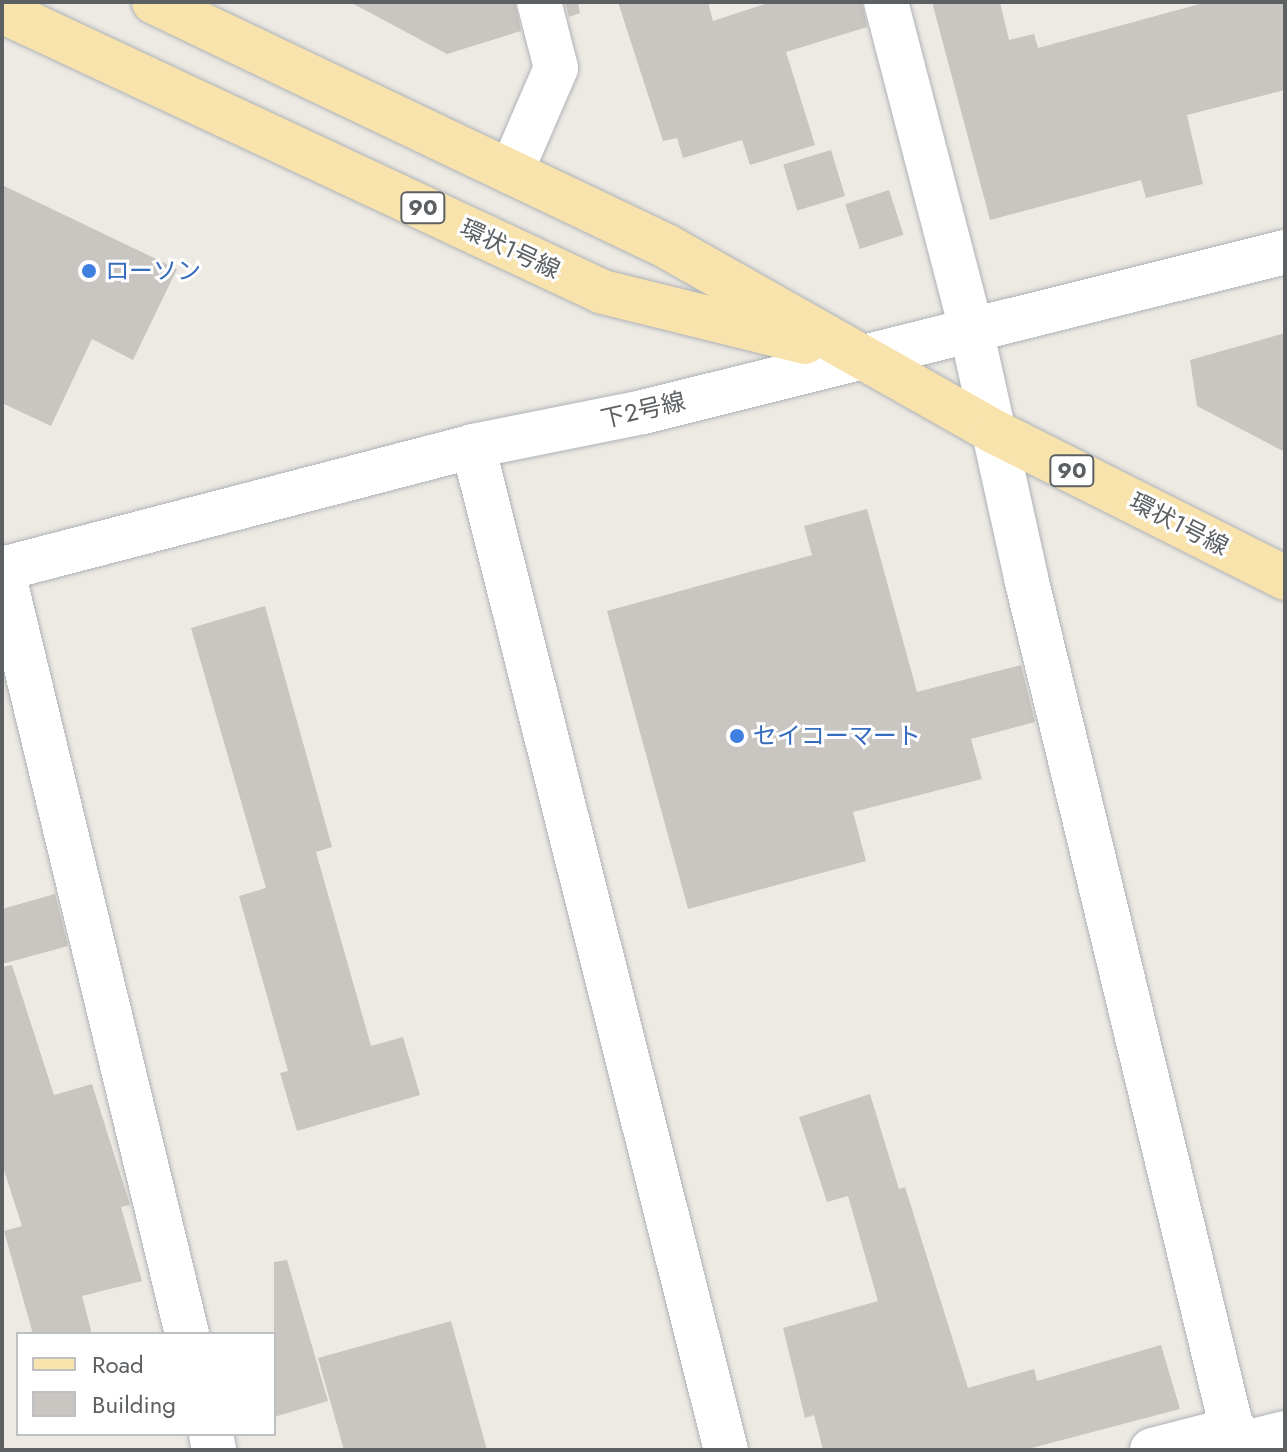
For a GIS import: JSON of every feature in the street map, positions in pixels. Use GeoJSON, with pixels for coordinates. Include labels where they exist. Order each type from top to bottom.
{"type":"FeatureCollection","features":[{"type":"Feature","properties":{"kind":"main road","name":"環状1号線"},"geometry":{"type":"LineString","coordinates":[[154,2],[666,246],[995,432],[1285,578]]}},
{"type":"Feature","properties":{"kind":"main road","name":"環状1号線"},"geometry":{"type":"LineString","coordinates":[[2,11],[603,292],[862,356]]}},
{"type":"Feature","properties":{"kind":"street"},"geometry":{"type":"LineString","coordinates":[[511,172],[556,68],[539,2]]}},
{"type":"Feature","properties":{"kind":"street"},"geometry":{"type":"LineString","coordinates":[[886,2],[971,329],[1026,578],[1236,1441]]}},
{"type":"Feature","properties":{"kind":"street","name":"下2号線"},"geometry":{"type":"LineString","coordinates":[[2,569],[473,446],[643,412],[1285,252]]}},
{"type":"Feature","properties":{"kind":"street"},"geometry":{"type":"LineString","coordinates":[[473,446],[726,1450]]}},
{"type":"Feature","properties":{"kind":"street"},"geometry":{"type":"LineString","coordinates":[[2,569],[187,1332]]}},
{"type":"Feature","properties":{"kind":"street"},"geometry":{"type":"LineString","coordinates":[[1152,1450],[1285,1433]]}},
{"type":"Feature","properties":{"kind":"building"},"geometry":{"type":"Polygon","coordinates":[[[350,2],[515,2],[521,31],[447,54],[350,2]]]}},
{"type":"Feature","properties":{"kind":"building"},"geometry":{"type":"Polygon","coordinates":[[[565,2],[578,2],[580,13],[569,17],[565,2]]]}},
{"type":"Feature","properties":{"kind":"building"},"geometry":{"type":"Polygon","coordinates":[[[618,2],[708,2],[713,21],[771,2],[862,2],[867,27],[786,52],[815,145],[750,165],[742,140],[683,158],[677,138],[663,141],[618,2]]]}},
{"type":"Feature","properties":{"kind":"building"},"geometry":{"type":"Polygon","coordinates":[[[932,2],[1000,2],[1009,40],[1034,34],[1038,48],[1207,2],[1285,2],[1285,90],[1187,115],[1203,184],[1146,198],[1141,180],[990,220],[932,2]]]}},
{"type":"Feature","properties":{"kind":"building"},"geometry":{"type":"Polygon","coordinates":[[[831,150],[845,196],[797,211],[783,165],[831,150]]]}},
{"type":"Feature","properties":{"kind":"building"},"geometry":{"type":"Polygon","coordinates":[[[2,185],[177,269],[133,360],[92,339],[51,426],[2,403],[2,185]]]}},
{"type":"Feature","properties":{"kind":"building"},"geometry":{"type":"Polygon","coordinates":[[[889,190],[904,235],[860,249],[845,204],[889,190]]]}},
{"type":"Feature","properties":{"kind":"building"},"geometry":{"type":"Polygon","coordinates":[[[1285,333],[1285,452],[1197,406],[1190,360],[1285,333]]]}},
{"type":"Feature","properties":{"kind":"building","name":"セイコーマート"},"geometry":{"type":"Polygon","coordinates":[[[867,509],[917,692],[1021,665],[1035,722],[971,739],[982,779],[853,812],[866,861],[688,909],[607,611],[812,555],[804,526],[867,509]]]}},
{"type":"Feature","properties":{"kind":"building"},"geometry":{"type":"Polygon","coordinates":[[[265,606],[332,847],[316,852],[371,1046],[403,1037],[420,1095],[297,1131],[280,1073],[288,1071],[239,896],[266,888],[191,628],[265,606]]]}},
{"type":"Feature","properties":{"kind":"building"},"geometry":{"type":"Polygon","coordinates":[[[55,894],[68,946],[2,964],[2,909],[55,894]]]}},
{"type":"Feature","properties":{"kind":"building"},"geometry":{"type":"Polygon","coordinates":[[[12,965],[54,1095],[92,1084],[130,1205],[121,1207],[142,1281],[82,1296],[91,1332],[32,1332],[4,1231],[22,1226],[2,1164],[2,967],[12,965]]]}},
{"type":"Feature","properties":{"kind":"building"},"geometry":{"type":"Polygon","coordinates":[[[870,1094],[899,1189],[905,1187],[968,1388],[1034,1369],[1037,1381],[1161,1345],[1180,1409],[1024,1450],[823,1450],[814,1415],[805,1418],[783,1328],[878,1301],[848,1196],[827,1202],[799,1117],[870,1094]]]}},
{"type":"Feature","properties":{"kind":"building"},"geometry":{"type":"Polygon","coordinates":[[[287,1260],[328,1401],[276,1416],[276,1332],[274,1262],[287,1260]]]}},
{"type":"Feature","properties":{"kind":"building"},"geometry":{"type":"Polygon","coordinates":[[[451,1321],[487,1450],[344,1450],[318,1358],[451,1321]]]}},
{"type":"Feature","properties":{"kind":"place","name":"ローソン"},"geometry":{"type":"Point","coordinates":[89,271]}},
{"type":"Feature","properties":{"kind":"place","name":"セイコーマート"},"geometry":{"type":"Point","coordinates":[737,736]}}]}
